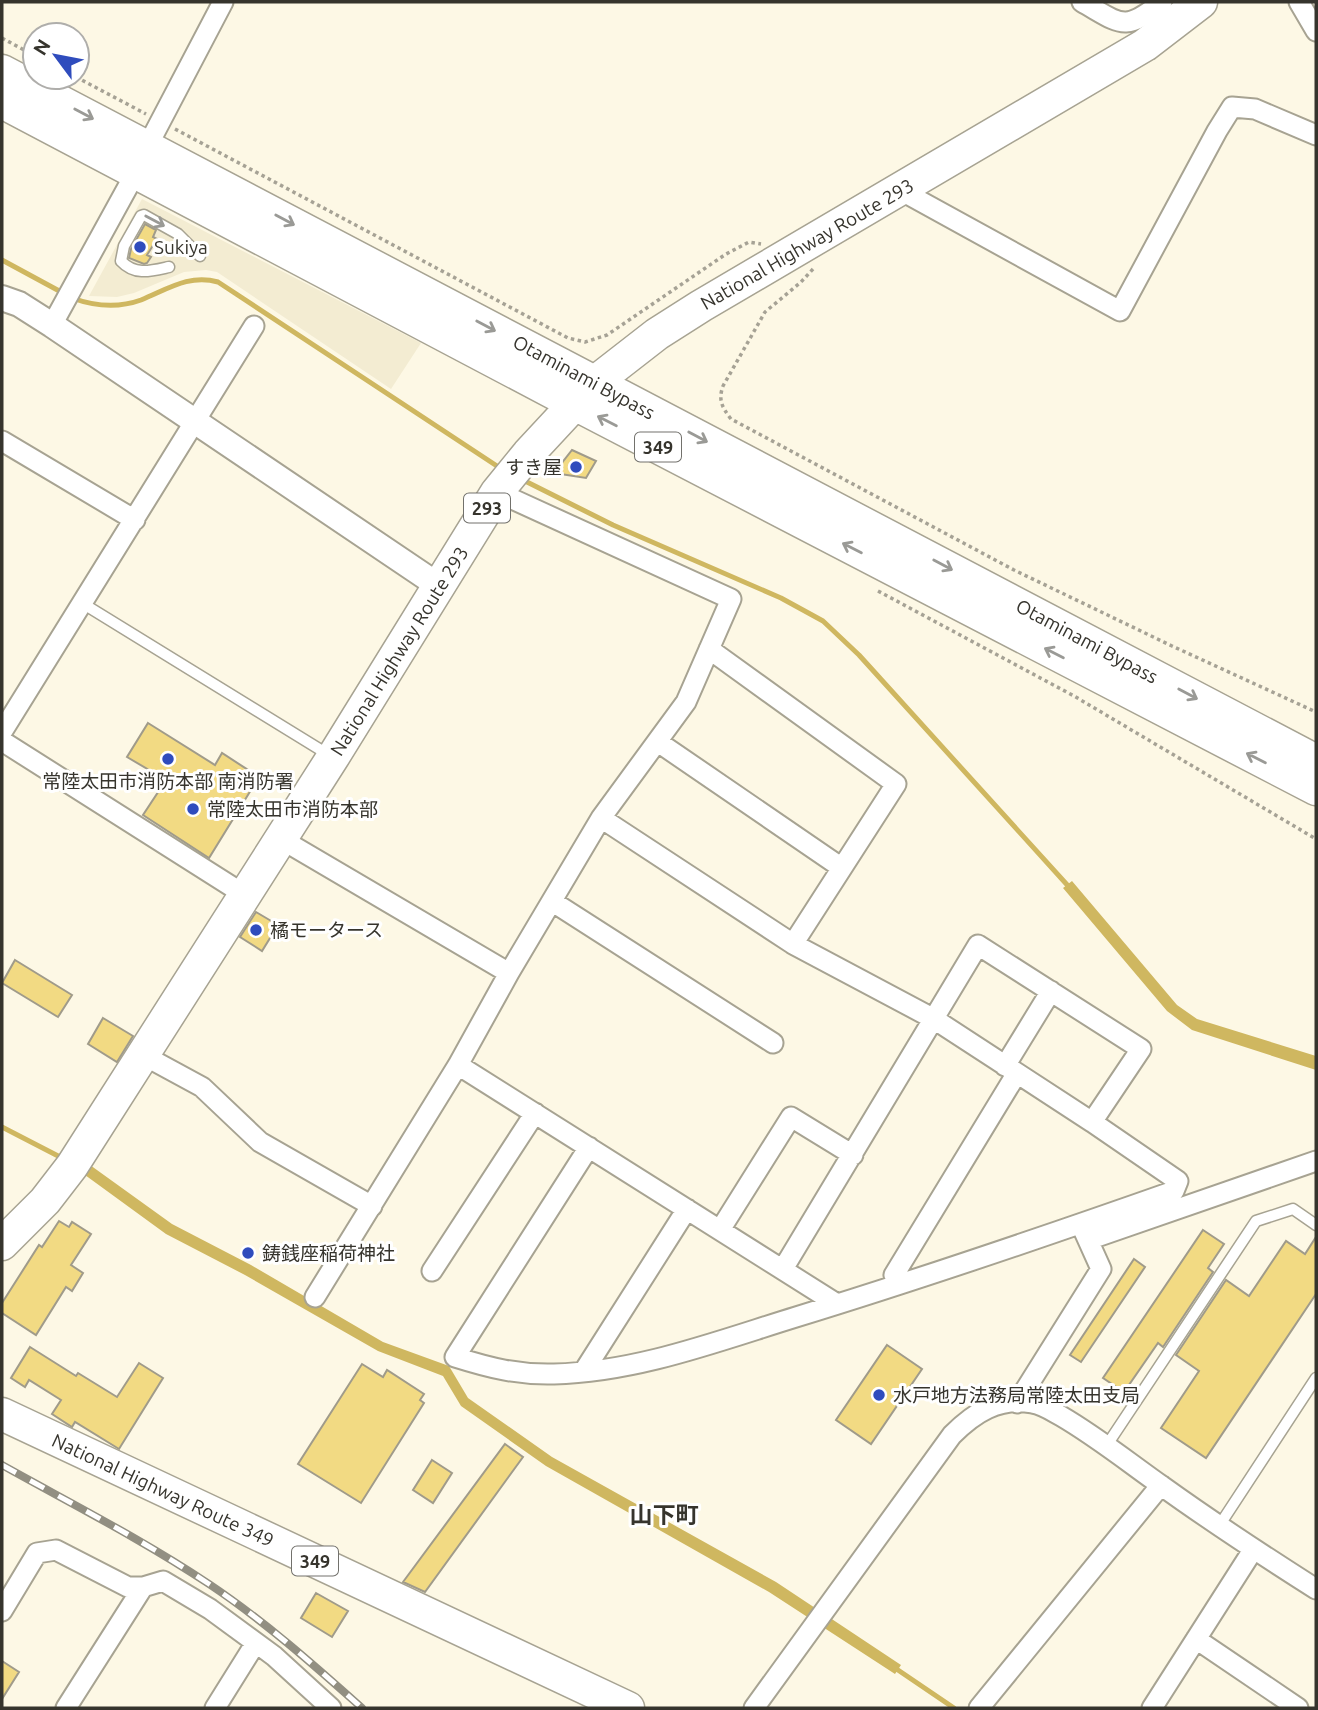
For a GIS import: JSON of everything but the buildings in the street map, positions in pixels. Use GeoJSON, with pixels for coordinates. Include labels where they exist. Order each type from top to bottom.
{"type":"FeatureCollection","features":[{"type":"Feature","properties":{"kind":"highway","name":"National Highway Route 293"},"geometry":{"type":"LineString","coordinates":[[2,1244],[46,1201],[72,1166],[333,757],[497,492],[584,393],[657,334],[1145,45],[1201,2]]}},
{"type":"Feature","properties":{"kind":"highway","name":"Otaminami Bypass"},"geometry":{"type":"LineString","coordinates":[[2,71],[148,147],[584,393],[1316,789]]}},
{"type":"Feature","properties":{"kind":"highway","name":"Otaminami Bypass"},"geometry":{"type":"LineString","coordinates":[[2,102],[148,147]]}},
{"type":"Feature","properties":{"kind":"highway","name":"Otaminami Bypass"},"geometry":{"type":"LineString","coordinates":[[584,393],[1316,761]]}},
{"type":"Feature","properties":{"kind":"highway","name":"National Highway Route 349"},"geometry":{"type":"LineString","coordinates":[[2,1414],[628,1708]]}},
{"type":"Feature","properties":{"kind":"street"},"geometry":{"type":"LineString","coordinates":[[52,325],[223,2]]}},
{"type":"Feature","properties":{"kind":"street"},"geometry":{"type":"LineString","coordinates":[[1082,2],[1111,18],[1128,23],[1142,18],[1162,2]]}},
{"type":"Feature","properties":{"kind":"street"},"geometry":{"type":"LineString","coordinates":[[1299,2],[1316,31]]}},
{"type":"Feature","properties":{"kind":"street"},"geometry":{"type":"LineString","coordinates":[[900,190],[1120,312],[1232,107],[1255,109],[1316,135]]}},
{"type":"Feature","properties":{"kind":"street"},"geometry":{"type":"LineString","coordinates":[[2,298],[19,304],[52,325],[439,586]]}},
{"type":"Feature","properties":{"kind":"street"},"geometry":{"type":"LineString","coordinates":[[2,732],[254,326]]}},
{"type":"Feature","properties":{"kind":"street"},"geometry":{"type":"LineString","coordinates":[[2,441],[135,520]]}},
{"type":"Feature","properties":{"kind":"street"},"geometry":{"type":"LineString","coordinates":[[315,1297],[458,1065],[601,818],[686,702],[731,599],[497,492]]}},
{"type":"Feature","properties":{"kind":"street"},"geometry":{"type":"LineString","coordinates":[[709,649],[896,784],[793,944]]}},
{"type":"Feature","properties":{"kind":"street"},"geometry":{"type":"LineString","coordinates":[[2,741],[245,895]]}},
{"type":"Feature","properties":{"kind":"street"},"geometry":{"type":"LineString","coordinates":[[658,741],[842,868]]}},
{"type":"Feature","properties":{"kind":"street"},"geometry":{"type":"LineString","coordinates":[[601,818],[793,944],[934,1019],[1178,1181],[1174,1191],[1084,1232]]}},
{"type":"Feature","properties":{"kind":"street"},"geometry":{"type":"LineString","coordinates":[[281,839],[509,973]]}},
{"type":"Feature","properties":{"kind":"street"},"geometry":{"type":"LineString","coordinates":[[553,902],[773,1043]]}},
{"type":"Feature","properties":{"kind":"street"},"geometry":{"type":"LineString","coordinates":[[783,1269],[978,945],[1141,1049],[1092,1122]]}},
{"type":"Feature","properties":{"kind":"street"},"geometry":{"type":"LineString","coordinates":[[899,1284],[894,1275],[1011,1069],[1051,992]]}},
{"type":"Feature","properties":{"kind":"street"},"geometry":{"type":"LineString","coordinates":[[143,1055],[201,1087],[260,1142],[372,1206]]}},
{"type":"Feature","properties":{"kind":"street"},"geometry":{"type":"LineString","coordinates":[[458,1065],[837,1304]]}},
{"type":"Feature","properties":{"kind":"street"},"geometry":{"type":"LineString","coordinates":[[432,1271],[534,1113]]}},
{"type":"Feature","properties":{"kind":"street"},"geometry":{"type":"LineString","coordinates":[[720,1230],[791,1116],[853,1155]]}},
{"type":"Feature","properties":{"kind":"street"},"geometry":{"type":"LineString","coordinates":[[589,1147],[456,1357],[496,1370],[553,1374],[666,1357],[899,1284],[1084,1232],[1316,1161]]}},
{"type":"Feature","properties":{"kind":"street"},"geometry":{"type":"LineString","coordinates":[[584,1371],[687,1209]]}},
{"type":"Feature","properties":{"kind":"street"},"geometry":{"type":"LineString","coordinates":[[1017,1403],[1101,1269],[1084,1232]]}},
{"type":"Feature","properties":{"kind":"street"},"geometry":{"type":"LineString","coordinates":[[754,1708],[952,1435],[979,1410],[999,1404],[1031,1403],[1044,1407],[1107,1445],[1253,1550],[1316,1589]]}},
{"type":"Feature","properties":{"kind":"street"},"geometry":{"type":"LineString","coordinates":[[979,1708],[1161,1485]]}},
{"type":"Feature","properties":{"kind":"street"},"geometry":{"type":"LineString","coordinates":[[2,1611],[37,1553],[56,1550],[128,1587],[143,1587],[163,1581],[210,1609],[274,1656],[331,1708]]}},
{"type":"Feature","properties":{"kind":"street"},"geometry":{"type":"LineString","coordinates":[[1152,1708],[1253,1550]]}},
{"type":"Feature","properties":{"kind":"street"},"geometry":{"type":"LineString","coordinates":[[66,1708],[143,1587]]}},
{"type":"Feature","properties":{"kind":"street"},"geometry":{"type":"LineString","coordinates":[[1196,1639],[1298,1708]]}},
{"type":"Feature","properties":{"kind":"street"},"geometry":{"type":"LineString","coordinates":[[215,1708],[255,1644]]}},
{"type":"Feature","properties":{"kind":"lane"},"geometry":{"type":"LineString","coordinates":[[169,267],[144,273],[125,266],[121,261],[124,246],[141,216],[144,215],[178,234],[200,256]]}},
{"type":"Feature","properties":{"kind":"lane"},"geometry":{"type":"LineString","coordinates":[[82,603],[333,757]]}},
{"type":"Feature","properties":{"kind":"lane"},"geometry":{"type":"LineString","coordinates":[[1107,1445],[1256,1221],[1293,1209],[1316,1225]]}},
{"type":"Feature","properties":{"kind":"lane"},"geometry":{"type":"LineString","coordinates":[[1219,1525],[1316,1378]]}},
{"type":"Feature","properties":{"kind":"path"},"geometry":{"type":"LineString","coordinates":[[2,38],[21,48]]}},
{"type":"Feature","properties":{"kind":"path"},"geometry":{"type":"LineString","coordinates":[[90,91],[148,147],[568,338],[585,342],[607,335],[726,254],[749,242],[766,245],[782,258]]}},
{"type":"Feature","properties":{"kind":"path"},"geometry":{"type":"LineString","coordinates":[[816,239],[821,249],[812,270],[765,312],[723,386],[719,398],[731,419],[1014,570],[1316,712]]}},
{"type":"Feature","properties":{"kind":"path"},"geometry":{"type":"LineString","coordinates":[[872,587],[1073,696],[1316,839]]}},
{"type":"Feature","properties":{"kind":"shaded area"},"geometry":{"type":"Polygon","coordinates":[[[142,199],[421,343],[391,389],[217,272],[184,272],[134,293],[117,297],[89,296],[142,199]]]}},
{"type":"Feature","properties":{"kind":"shaded area"},"geometry":{"type":"Polygon","coordinates":[[[1072,881],[1177,1005],[1197,1019],[1316,1056],[1316,1070],[1192,1030],[1167,1011],[1063,888],[1072,881]]]}},
{"type":"Feature","properties":{"kind":"shaded area"},"geometry":{"type":"Polygon","coordinates":[[[90,1165],[172,1224],[251,1265],[383,1342],[449,1366],[468,1398],[552,1457],[776,1582],[901,1665],[895,1674],[769,1592],[546,1466],[461,1406],[443,1376],[378,1351],[245,1275],[166,1234],[85,1175],[90,1165]]]}},
{"type":"Feature","properties":{"kind":"waterway"},"geometry":{"type":"LineString","coordinates":[[2,260],[63,293]]}},
{"type":"Feature","properties":{"kind":"waterway"},"geometry":{"type":"LineString","coordinates":[[72,298],[89,303],[115,305],[141,300],[188,281],[218,282],[503,470]]}},
{"type":"Feature","properties":{"kind":"waterway"},"geometry":{"type":"LineString","coordinates":[[521,479],[613,525],[781,598],[823,621],[859,655],[1070,888]]}},
{"type":"Feature","properties":{"kind":"waterway"},"geometry":{"type":"LineString","coordinates":[[2,1127],[62,1158]]}},
{"type":"Feature","properties":{"kind":"waterway"},"geometry":{"type":"LineString","coordinates":[[895,1668],[954,1708]]}},
{"type":"Feature","properties":{"kind":"railway"},"geometry":{"type":"LineString","coordinates":[[2,1465],[133,1537],[209,1584],[307,1659],[362,1708]]}},
{"type":"Feature","properties":{"kind":"place","name":"Sukiya"},"geometry":{"type":"Point","coordinates":[140,247]}},
{"type":"Feature","properties":{"kind":"place","name":"すき屋"},"geometry":{"type":"Point","coordinates":[576,467]}},
{"type":"Feature","properties":{"kind":"place","name":"常陸太田市消防本部 南消防署"},"geometry":{"type":"Point","coordinates":[168,759]}},
{"type":"Feature","properties":{"kind":"place","name":"常陸太田市消防本部"},"geometry":{"type":"Point","coordinates":[193,809]}},
{"type":"Feature","properties":{"kind":"place","name":"橘モータース"},"geometry":{"type":"Point","coordinates":[256,930]}},
{"type":"Feature","properties":{"kind":"place","name":"鋳銭座稲荷神社"},"geometry":{"type":"Point","coordinates":[248,1253]}},
{"type":"Feature","properties":{"kind":"place","name":"水戸地方法務局常陸太田支局"},"geometry":{"type":"Point","coordinates":[879,1395]}},
{"type":"Feature","properties":{"kind":"district","name":"山下町"},"geometry":{"type":"Point","coordinates":[664,1514]}}]}
